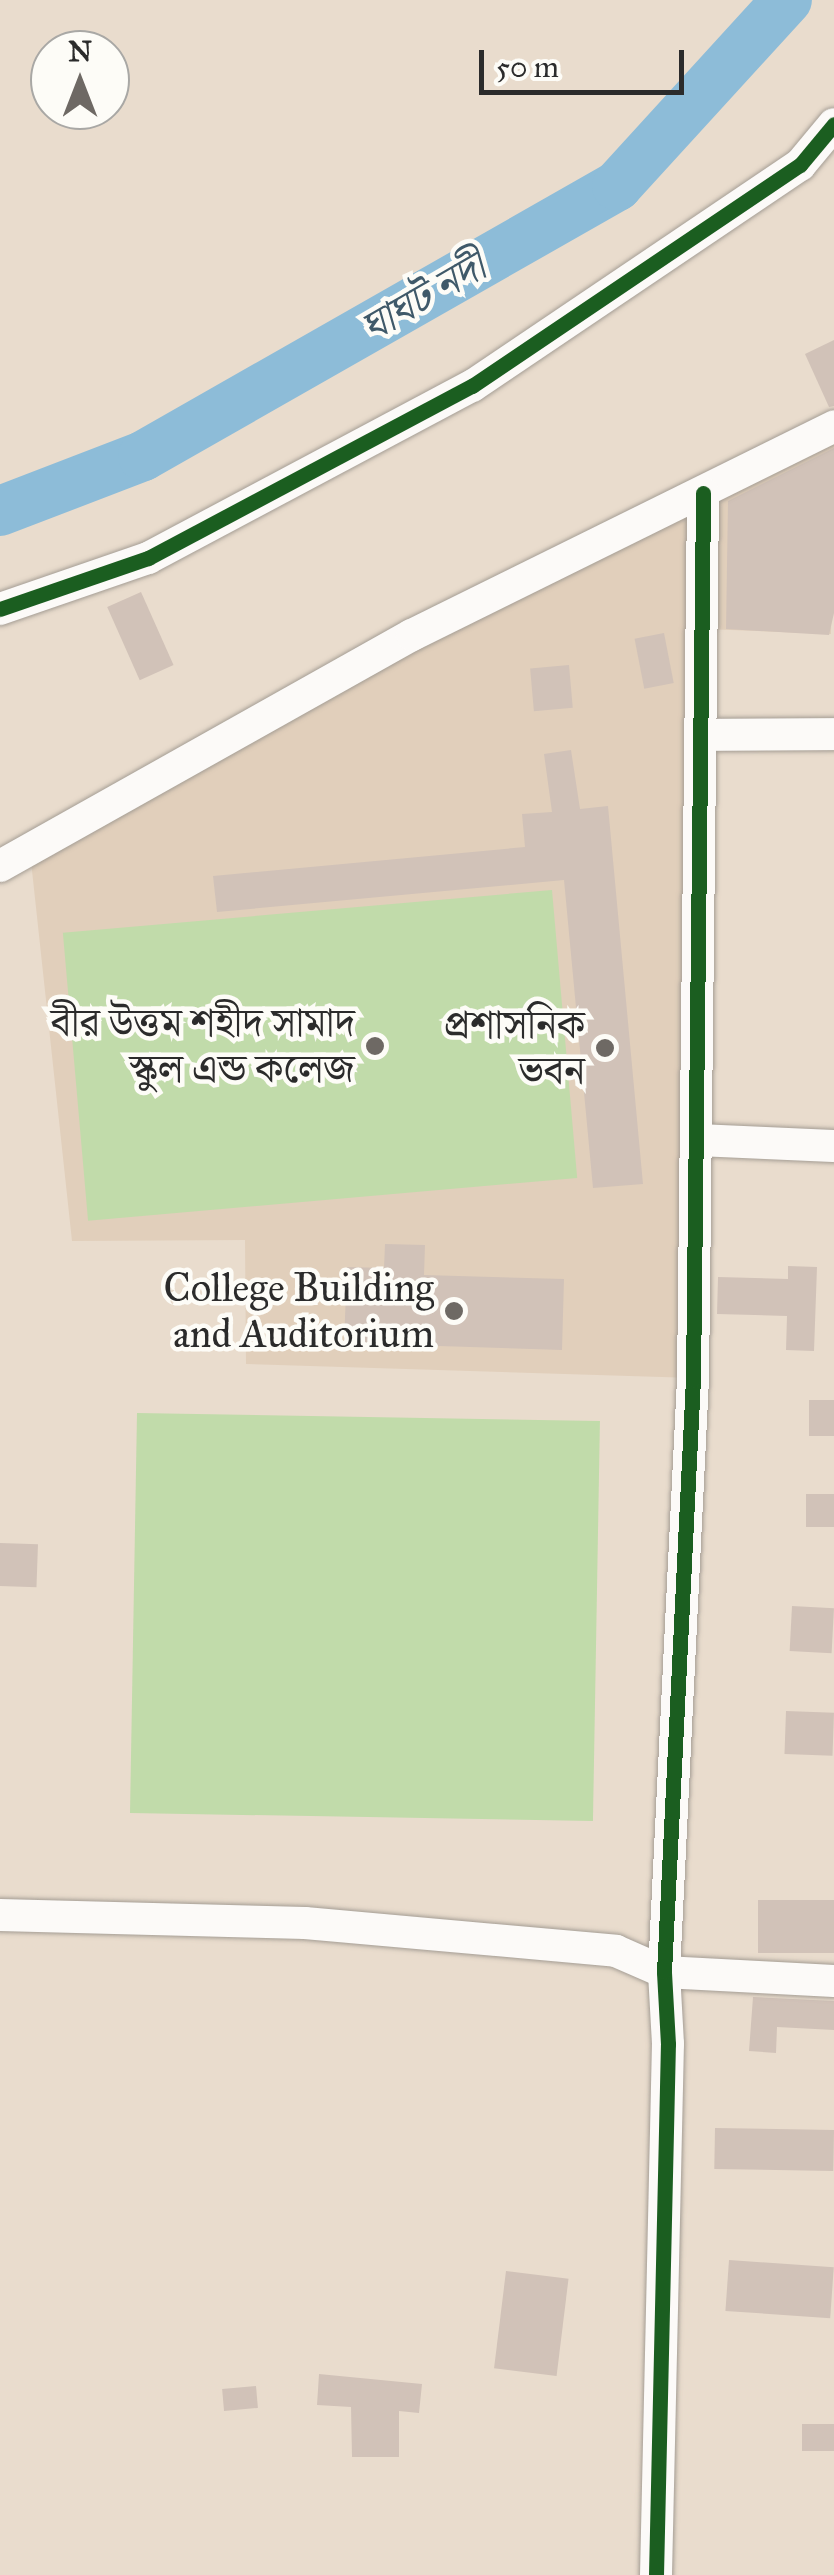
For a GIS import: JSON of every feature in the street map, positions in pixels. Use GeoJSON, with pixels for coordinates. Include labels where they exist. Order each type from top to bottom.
{"type":"FeatureCollection","features":[{"type":"Feature","properties":{"kind":"street"},"geometry":{"type":"LineString","coordinates":[[0,610],[148,558],[472,386],[800,165],[834,124]]}},
{"type":"Feature","properties":{"kind":"street"},"geometry":{"type":"LineString","coordinates":[[0,866],[412,634],[703,494],[834,426]]}},
{"type":"Feature","properties":{"kind":"street"},"geometry":{"type":"LineString","coordinates":[[664,2575],[656,2574],[668,2044],[664,1972],[692,1380],[703,494]]}},
{"type":"Feature","properties":{"kind":"street"},"geometry":{"type":"LineString","coordinates":[[702,735],[834,734]]}},
{"type":"Feature","properties":{"kind":"street"},"geometry":{"type":"LineString","coordinates":[[697,1140],[834,1146]]}},
{"type":"Feature","properties":{"kind":"street"},"geometry":{"type":"LineString","coordinates":[[0,1915],[324,1925],[616,1951],[664,1972],[834,1981]]}},
{"type":"Feature","properties":{"kind":"shaded area","name":"বীর উত্তম শহীদ সামাদ স্কুল এন্ড কলেজ"},"geometry":{"type":"Polygon","coordinates":[[[834,428],[831,634],[704,629],[694,1378],[246,1364],[245,1240],[72,1241],[30,852],[834,428]]]}},
{"type":"Feature","properties":{"kind":"green space"},"geometry":{"type":"Polygon","coordinates":[[[552,890],[577,1178],[88,1221],[63,933],[552,890]]]}},
{"type":"Feature","properties":{"kind":"green space"},"geometry":{"type":"Polygon","coordinates":[[[137,1413],[600,1421],[593,1821],[130,1813],[137,1413]]]}},
{"type":"Feature","properties":{"kind":"building"},"geometry":{"type":"Polygon","coordinates":[[[834,340],[834,406],[829,407],[805,354],[834,340]]]}},
{"type":"Feature","properties":{"kind":"building"},"geometry":{"type":"Polygon","coordinates":[[[834,448],[834,613],[829,635],[726,629],[728,501],[834,448]]]}},
{"type":"Feature","properties":{"kind":"building"},"geometry":{"type":"Polygon","coordinates":[[[141,592],[174,665],[140,680],[107,607],[141,592]]]}},
{"type":"Feature","properties":{"kind":"building"},"geometry":{"type":"Polygon","coordinates":[[[664,633],[674,683],[644,689],[635,639],[664,633]]]}},
{"type":"Feature","properties":{"kind":"building"},"geometry":{"type":"Polygon","coordinates":[[[569,665],[573,708],[534,711],[530,668],[569,665]]]}},
{"type":"Feature","properties":{"kind":"building","name":"প্রশাসনিক ভবন"},"geometry":{"type":"Polygon","coordinates":[[[571,750],[580,809],[608,806],[643,1184],[593,1188],[564,880],[217,912],[213,876],[525,847],[522,814],[552,812],[544,754],[571,750]]]}},
{"type":"Feature","properties":{"kind":"building","name":"College Building and Auditorium"},"geometry":{"type":"Polygon","coordinates":[[[385,1244],[425,1245],[424,1275],[564,1279],[562,1350],[344,1343],[347,1267],[384,1268],[385,1244]]]}},
{"type":"Feature","properties":{"kind":"building"},"geometry":{"type":"Polygon","coordinates":[[[788,1266],[817,1267],[814,1351],[786,1350],[787,1316],[717,1314],[718,1277],[788,1279],[788,1266]]]}},
{"type":"Feature","properties":{"kind":"building"},"geometry":{"type":"Polygon","coordinates":[[[809,1400],[834,1400],[834,1436],[809,1436],[809,1400]]]}},
{"type":"Feature","properties":{"kind":"building"},"geometry":{"type":"Polygon","coordinates":[[[806,1494],[834,1494],[834,1527],[806,1527],[806,1494]]]}},
{"type":"Feature","properties":{"kind":"building"},"geometry":{"type":"Polygon","coordinates":[[[0,1543],[38,1544],[36,1587],[0,1586],[0,1543]]]}},
{"type":"Feature","properties":{"kind":"building"},"geometry":{"type":"Polygon","coordinates":[[[792,1606],[834,1608],[832,1653],[790,1651],[792,1606]]]}},
{"type":"Feature","properties":{"kind":"building"},"geometry":{"type":"Polygon","coordinates":[[[786,1711],[834,1713],[832,1756],[784,1754],[786,1711]]]}},
{"type":"Feature","properties":{"kind":"building"},"geometry":{"type":"Polygon","coordinates":[[[758,1900],[834,1900],[834,1953],[758,1953],[758,1900]]]}},
{"type":"Feature","properties":{"kind":"building"},"geometry":{"type":"Polygon","coordinates":[[[753,1997],[834,2001],[834,2030],[777,2027],[776,2053],[749,2051],[753,1997]]]}},
{"type":"Feature","properties":{"kind":"building"},"geometry":{"type":"Polygon","coordinates":[[[715,2128],[834,2130],[833,2171],[714,2169],[715,2128]]]}},
{"type":"Feature","properties":{"kind":"building"},"geometry":{"type":"Polygon","coordinates":[[[729,2260],[834,2267],[830,2318],[725,2311],[729,2260]]]}},
{"type":"Feature","properties":{"kind":"building"},"geometry":{"type":"Polygon","coordinates":[[[506,2271],[569,2279],[557,2376],[494,2368],[506,2271]]]}},
{"type":"Feature","properties":{"kind":"building"},"geometry":{"type":"Polygon","coordinates":[[[319,2374],[422,2384],[419,2413],[399,2411],[399,2457],[352,2457],[351,2407],[317,2405],[319,2374]]]}},
{"type":"Feature","properties":{"kind":"building"},"geometry":{"type":"Polygon","coordinates":[[[256,2386],[258,2408],[224,2411],[222,2389],[256,2386]]]}},
{"type":"Feature","properties":{"kind":"building"},"geometry":{"type":"Polygon","coordinates":[[[802,2424],[834,2424],[834,2451],[802,2451],[802,2424]]]}},
{"type":"Feature","properties":{"kind":"waterway","name":"ঘাঘট নদী"},"geometry":{"type":"LineString","coordinates":[[0,511],[143,456],[617,186],[787,0]]}},
{"type":"Feature","properties":{"kind":"cycle path"},"geometry":{"type":"LineString","coordinates":[[0,609],[148,558],[472,386],[800,165],[834,124]]}},
{"type":"Feature","properties":{"kind":"cycle path"},"geometry":{"type":"LineString","coordinates":[[656,2575],[668,2044],[664,1972],[693,1380],[703,493]]}},
{"type":"Feature","properties":{"kind":"place","name":"বীর উত্তম শহীদ সামাদ স্কুল এন্ড কলেজ"},"geometry":{"type":"Point","coordinates":[375,1046]}},
{"type":"Feature","properties":{"kind":"place","name":"প্রশাসনিক ভবন"},"geometry":{"type":"Point","coordinates":[605,1048]}},
{"type":"Feature","properties":{"kind":"place","name":"College Building and Auditorium"},"geometry":{"type":"Point","coordinates":[454,1311]}}]}
